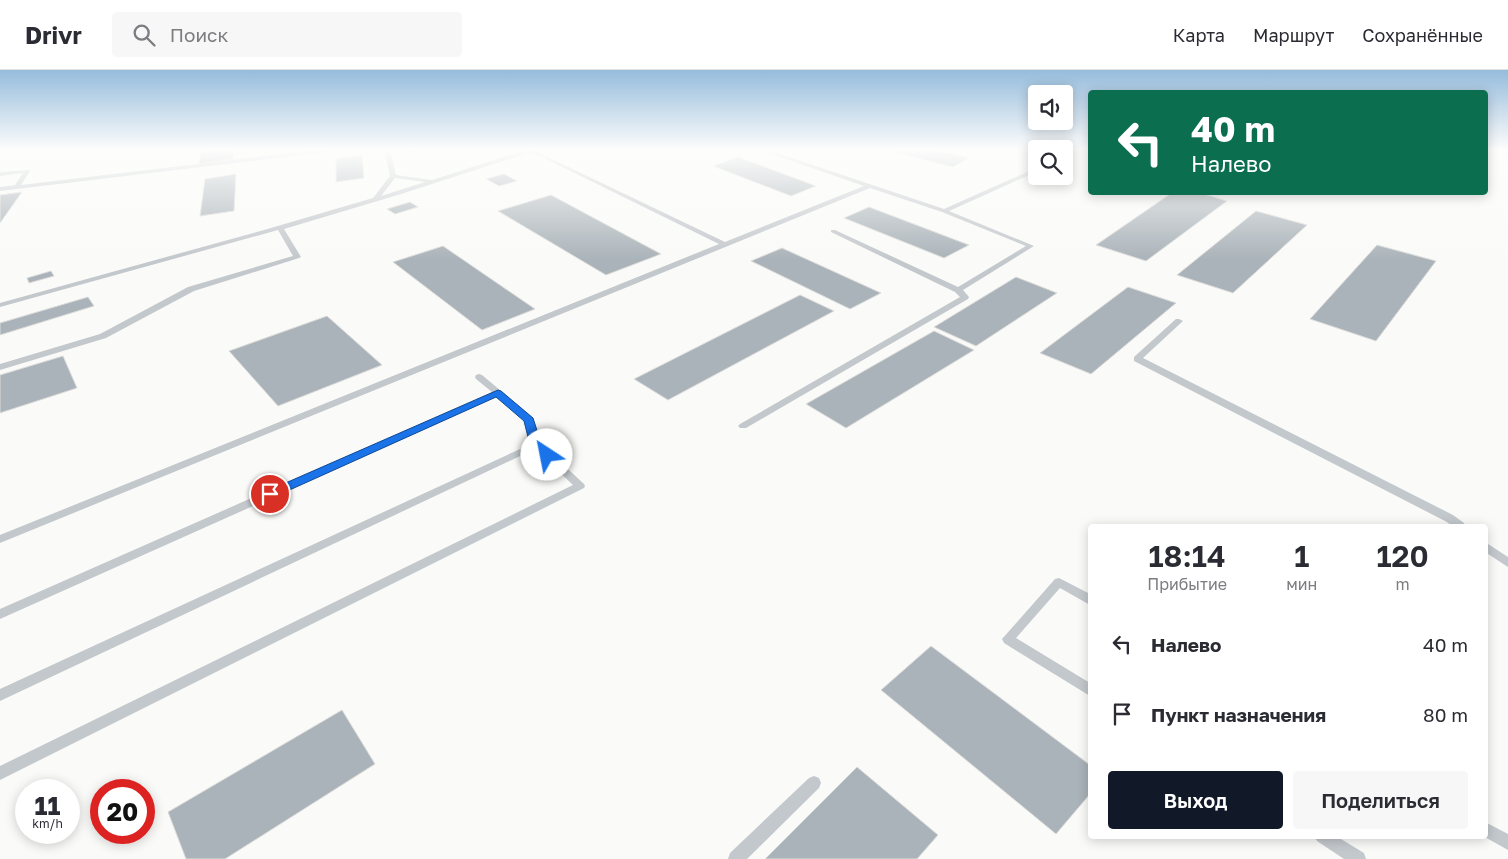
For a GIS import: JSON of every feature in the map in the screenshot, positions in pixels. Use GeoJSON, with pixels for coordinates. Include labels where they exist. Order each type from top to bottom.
{"type":"FeatureCollection","features":[{"type":"Feature","properties":{"kind":"lane"},"geometry":{"type":"LineString","coordinates":[[0,190],[26,187]]}},
{"type":"Feature","properties":{"kind":"lane"},"geometry":{"type":"LineString","coordinates":[[376,199],[385,187]]}},
{"type":"Feature","properties":{"kind":"lane"},"geometry":{"type":"LineString","coordinates":[[0,305],[280,228],[417,187]]}},
{"type":"Feature","properties":{"kind":"lane"},"geometry":{"type":"LineString","coordinates":[[607,187],[724,244]]}},
{"type":"Feature","properties":{"kind":"lane"},"geometry":{"type":"LineString","coordinates":[[0,539],[867,187]]}},
{"type":"Feature","properties":{"kind":"lane"},"geometry":{"type":"LineString","coordinates":[[871,187],[944,211],[1031,246],[958,290]]}},
{"type":"Feature","properties":{"kind":"lane"},"geometry":{"type":"LineString","coordinates":[[944,211],[998,187]]}},
{"type":"Feature","properties":{"kind":"lane"},"geometry":{"type":"LineString","coordinates":[[0,367],[102,336],[191,289],[297,256],[280,228]]}},
{"type":"Feature","properties":{"kind":"lane"},"geometry":{"type":"LineString","coordinates":[[743,426],[965,297],[958,290],[833,231]]}},
{"type":"Feature","properties":{"kind":"lane"},"geometry":{"type":"LineString","coordinates":[[1179,320],[1137,359],[1440,513],[1457,524]]}},
{"type":"Feature","properties":{"kind":"lane"},"geometry":{"type":"LineString","coordinates":[[0,773],[580,486],[536,445],[530,420],[479,377]]}},
{"type":"Feature","properties":{"kind":"lane"},"geometry":{"type":"LineString","coordinates":[[0,614],[498,393]]}},
{"type":"Feature","properties":{"kind":"lane"},"geometry":{"type":"LineString","coordinates":[[0,695],[536,445]]}},
{"type":"Feature","properties":{"kind":"lane"},"geometry":{"type":"LineString","coordinates":[[1488,548],[1508,563]]}},
{"type":"Feature","properties":{"kind":"lane"},"geometry":{"type":"LineString","coordinates":[[1088,599],[1059,582],[1008,639],[1088,689]]}},
{"type":"Feature","properties":{"kind":"lane"},"geometry":{"type":"LineString","coordinates":[[736,859],[814,783]]}},
{"type":"Feature","properties":{"kind":"lane"},"geometry":{"type":"LineString","coordinates":[[1488,831],[1508,842]]}},
{"type":"Feature","properties":{"kind":"lane"},"geometry":{"type":"LineString","coordinates":[[1327,839],[1358,859]]}},
{"type":"Feature","properties":{"kind":"building"},"geometry":{"type":"Polygon","coordinates":[[[204,187],[235,187],[234,211],[200,216],[204,187]]]}},
{"type":"Feature","properties":{"kind":"building"},"geometry":{"type":"Polygon","coordinates":[[[767,187],[814,187],[791,196],[767,187]]]}},
{"type":"Feature","properties":{"kind":"building"},"geometry":{"type":"Polygon","coordinates":[[[22,192],[0,223],[0,195],[22,192]]]}},
{"type":"Feature","properties":{"kind":"building"},"geometry":{"type":"Polygon","coordinates":[[[551,195],[661,254],[606,275],[498,211],[551,195]]]}},
{"type":"Feature","properties":{"kind":"building"},"geometry":{"type":"Polygon","coordinates":[[[1169,195],[1207,195],[1227,201],[1146,261],[1096,245],[1169,195]]]}},
{"type":"Feature","properties":{"kind":"building"},"geometry":{"type":"Polygon","coordinates":[[[410,202],[418,207],[395,214],[387,209],[410,202]]]}},
{"type":"Feature","properties":{"kind":"building"},"geometry":{"type":"Polygon","coordinates":[[[869,207],[969,245],[944,258],[844,218],[869,207]]]}},
{"type":"Feature","properties":{"kind":"building"},"geometry":{"type":"Polygon","coordinates":[[[1256,211],[1307,225],[1233,293],[1177,275],[1256,211]]]}},
{"type":"Feature","properties":{"kind":"building"},"geometry":{"type":"Polygon","coordinates":[[[1377,245],[1436,261],[1376,341],[1310,319],[1377,245]]]}},
{"type":"Feature","properties":{"kind":"building"},"geometry":{"type":"Polygon","coordinates":[[[443,246],[535,309],[482,330],[393,262],[443,246]]]}},
{"type":"Feature","properties":{"kind":"building"},"geometry":{"type":"Polygon","coordinates":[[[782,248],[881,293],[850,309],[751,261],[782,248]]]}},
{"type":"Feature","properties":{"kind":"building"},"geometry":{"type":"Polygon","coordinates":[[[51,271],[54,276],[29,283],[27,278],[51,271]]]}},
{"type":"Feature","properties":{"kind":"building"},"geometry":{"type":"Polygon","coordinates":[[[1016,277],[1057,293],[976,346],[934,327],[1016,277]]]}},
{"type":"Feature","properties":{"kind":"building"},"geometry":{"type":"Polygon","coordinates":[[[1128,287],[1176,303],[1091,374],[1040,353],[1128,287]]]}},
{"type":"Feature","properties":{"kind":"building"},"geometry":{"type":"Polygon","coordinates":[[[800,295],[834,311],[668,400],[634,379],[800,295]]]}},
{"type":"Feature","properties":{"kind":"building"},"geometry":{"type":"Polygon","coordinates":[[[88,297],[94,306],[0,335],[0,323],[88,297]]]}},
{"type":"Feature","properties":{"kind":"building"},"geometry":{"type":"Polygon","coordinates":[[[327,316],[382,365],[278,406],[229,351],[327,316]]]}},
{"type":"Feature","properties":{"kind":"building"},"geometry":{"type":"Polygon","coordinates":[[[934,331],[974,350],[846,428],[806,404],[934,331]]]}},
{"type":"Feature","properties":{"kind":"building"},"geometry":{"type":"Polygon","coordinates":[[[63,356],[77,388],[0,413],[0,375],[63,356]]]}},
{"type":"Feature","properties":{"kind":"building"},"geometry":{"type":"Polygon","coordinates":[[[931,646],[1088,764],[1088,796],[1056,834],[881,690],[931,646]]]}},
{"type":"Feature","properties":{"kind":"building"},"geometry":{"type":"Polygon","coordinates":[[[342,710],[375,764],[225,859],[186,859],[168,812],[342,710]]]}},
{"type":"Feature","properties":{"kind":"building"},"geometry":{"type":"Polygon","coordinates":[[[857,767],[938,835],[917,859],[765,859],[857,767]]]}},
{"type":"Feature","properties":{"kind":"route"},"geometry":{"type":"LineString","coordinates":[[270,494],[498,393],[530,420],[536,445],[547,455]]}}]}
